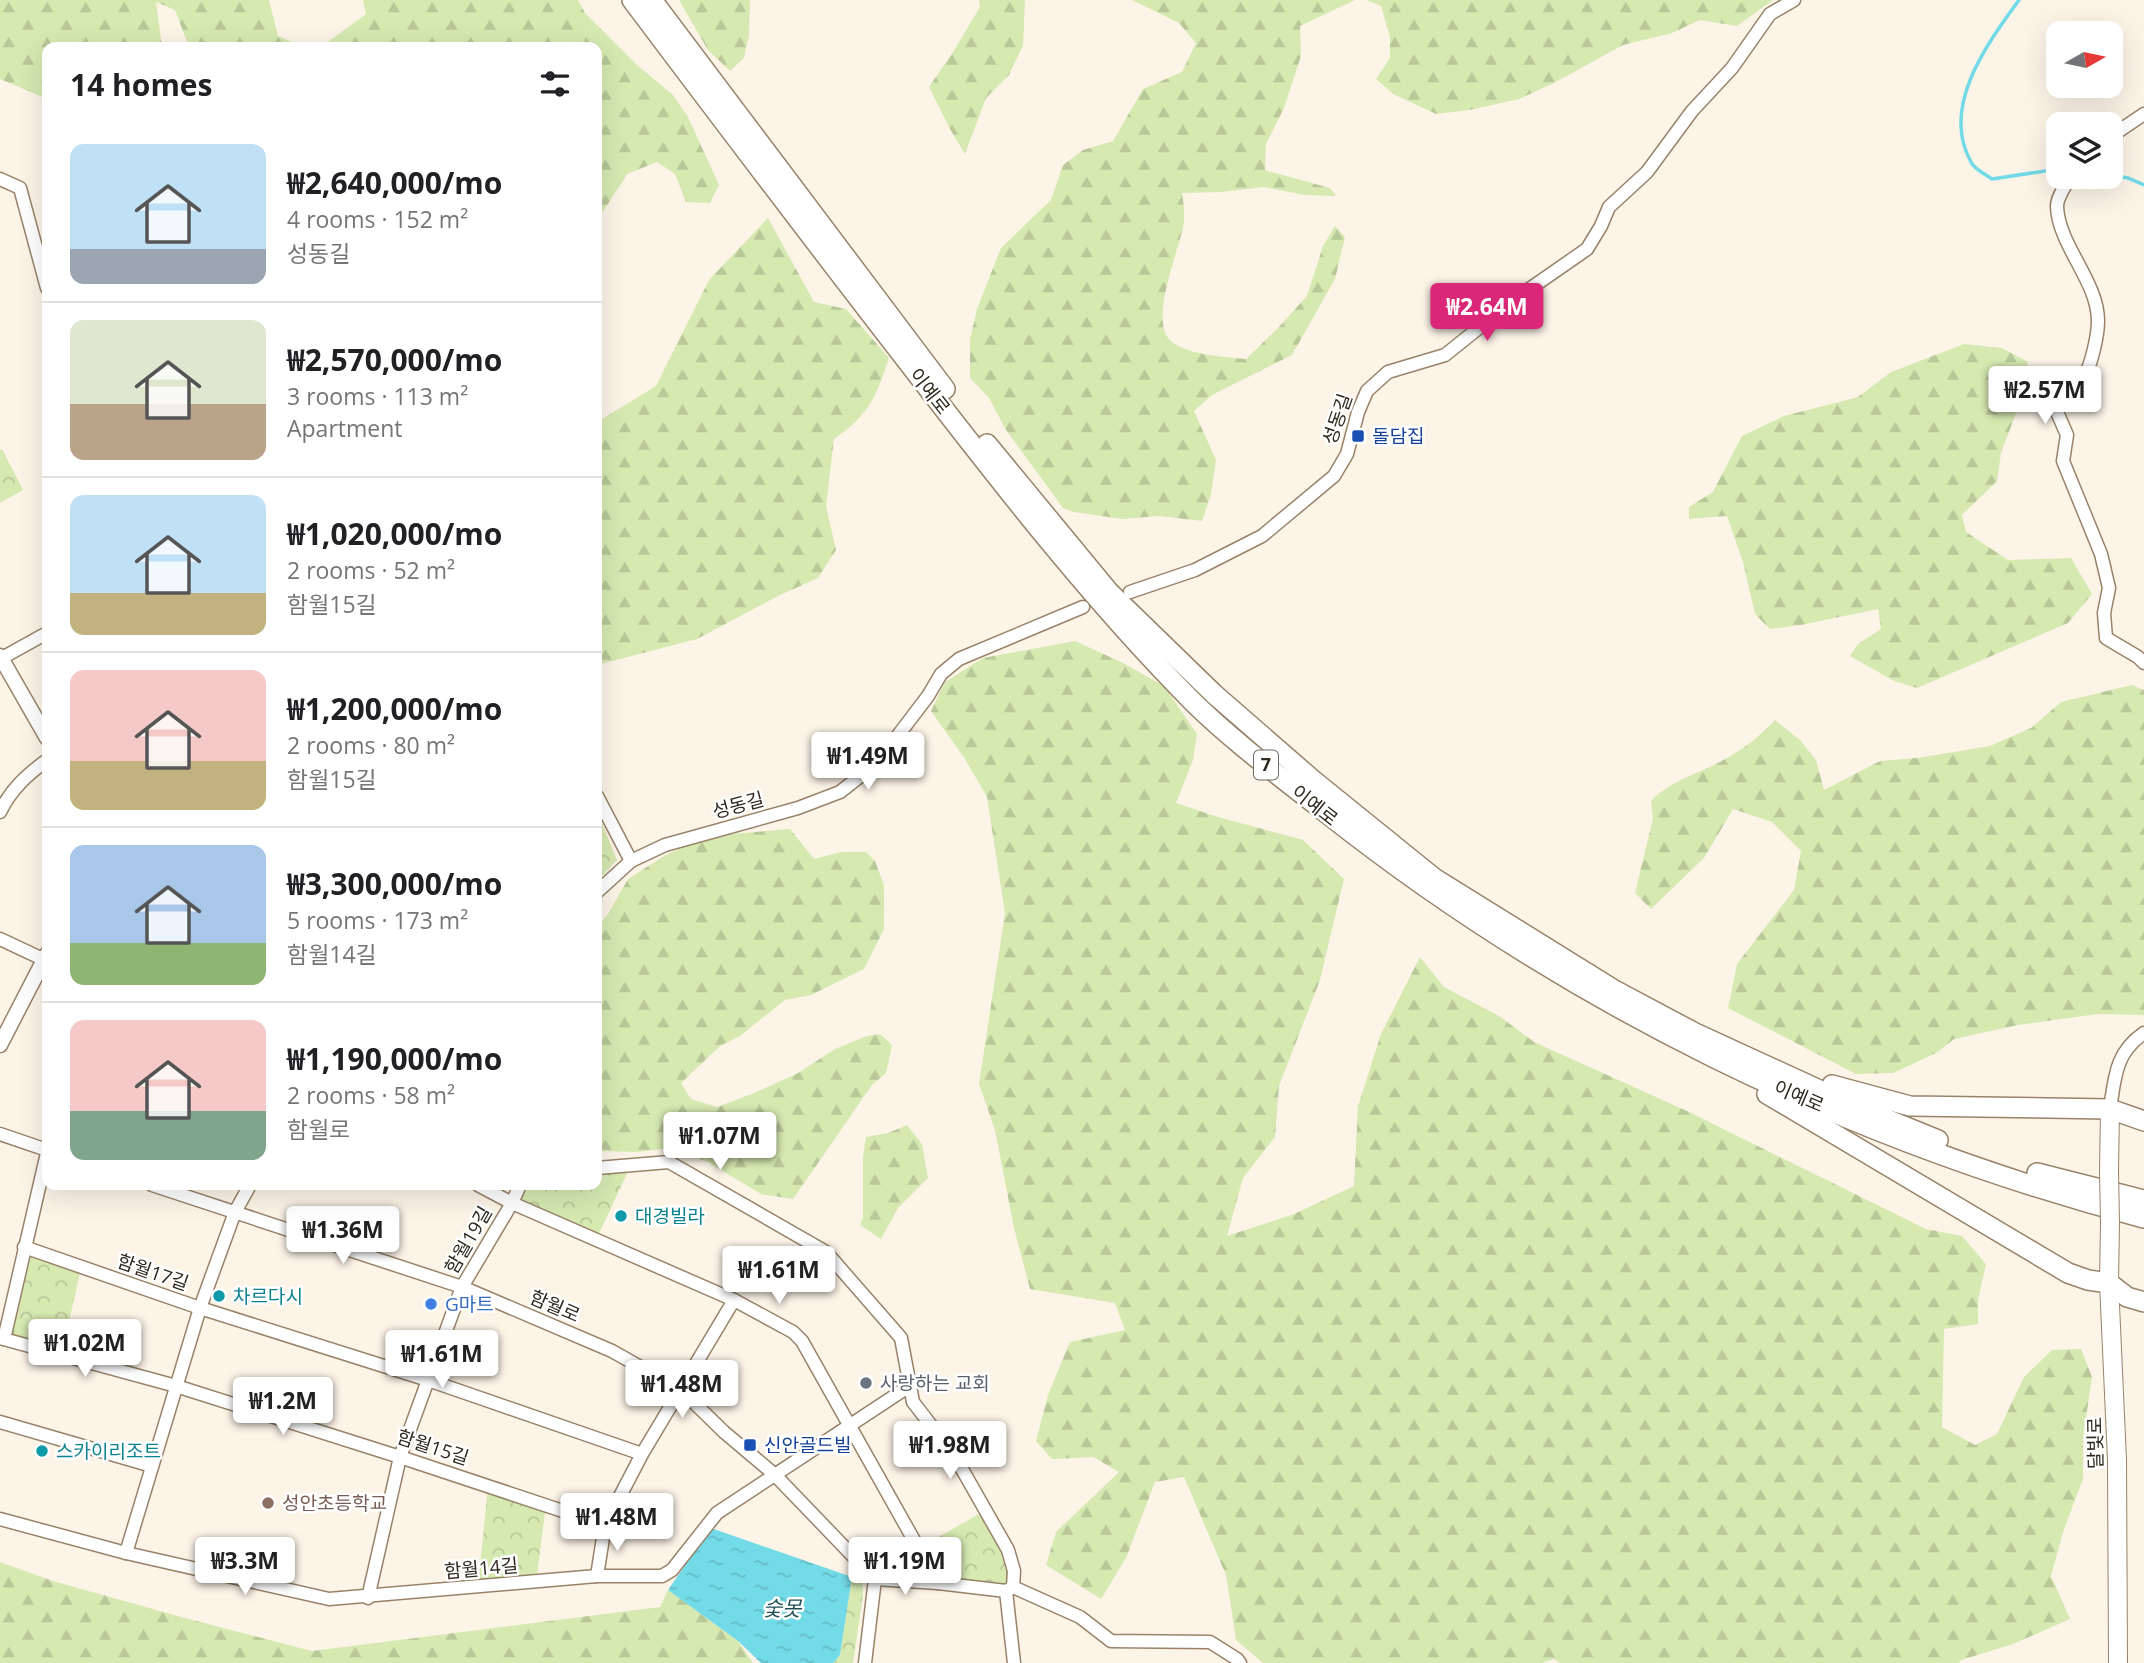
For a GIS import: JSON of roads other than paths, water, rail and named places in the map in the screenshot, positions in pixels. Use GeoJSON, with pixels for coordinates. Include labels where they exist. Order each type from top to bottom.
{"type":"FeatureCollection","features":[{"type":"Feature","properties":{"kind":"highway","name":"이예로"},"geometry":{"type":"LineString","coordinates":[[632,0],[789,209],[1019,506],[1117,623],[1199,707],[1288,784],[1360,840],[1450,904],[1605,1002],[1936,1140],[2048,1177],[2144,1200]]}},
{"type":"Feature","properties":{"kind":"highway","name":"이예로"},"geometry":{"type":"LineString","coordinates":[[652,0],[983,438],[1109,592],[1214,694],[1314,781],[1434,878],[1690,1039],[1908,1143],[2144,1218]]}},
{"type":"Feature","properties":{"kind":"highway"},"geometry":{"type":"LineString","coordinates":[[1690,1039],[1838,1087],[1910,1106],[2110,1109],[2144,1121]]}},
{"type":"Feature","properties":{"kind":"highway"},"geometry":{"type":"LineString","coordinates":[[1690,1039],[2068,1273],[2109,1283],[2127,1297],[2144,1302]]}},
{"type":"Feature","properties":{"kind":"main road","name":"달빛로"},"geometry":{"type":"LineString","coordinates":[[2110,1109],[2109,1283],[2117,1460],[2118,1663]]}},
{"type":"Feature","properties":{"kind":"street","name":"성동길"},"geometry":{"type":"LineString","coordinates":[[1130,592],[1195,569],[1262,536],[1334,475],[1347,454],[1358,412],[1367,391],[1388,372],[1445,355],[1515,299],[1587,249],[1609,207],[1647,172],[1692,111],[1732,68],[1770,14],[1794,0]]}},
{"type":"Feature","properties":{"kind":"street"},"geometry":{"type":"LineString","coordinates":[[2123,128],[2144,114]]}},
{"type":"Feature","properties":{"kind":"street"},"geometry":{"type":"LineString","coordinates":[[2,183],[20,188],[42,269]]}},
{"type":"Feature","properties":{"kind":"street"},"geometry":{"type":"LineString","coordinates":[[2064,189],[2057,203],[2060,222],[2090,290],[2098,321],[2092,358],[2085,375],[2060,404],[2057,412],[2067,435],[2063,461],[2101,554],[2109,588],[2104,613],[2106,638],[2144,663]]}},
{"type":"Feature","properties":{"kind":"street","name":"성동길"},"geometry":{"type":"LineString","coordinates":[[602,887],[631,861],[665,845],[798,808],[840,793],[877,763],[928,696],[941,674],[959,659],[1083,607]]}},
{"type":"Feature","properties":{"kind":"street"},"geometry":{"type":"LineString","coordinates":[[42,636],[0,658],[42,729]]}},
{"type":"Feature","properties":{"kind":"street"},"geometry":{"type":"LineString","coordinates":[[0,812],[23,778],[42,764]]}},
{"type":"Feature","properties":{"kind":"street"},"geometry":{"type":"LineString","coordinates":[[602,806],[631,861]]}},
{"type":"Feature","properties":{"kind":"street"},"geometry":{"type":"LineString","coordinates":[[0,939],[42,956]]}},
{"type":"Feature","properties":{"kind":"street"},"geometry":{"type":"LineString","coordinates":[[0,1045],[42,966]]}},
{"type":"Feature","properties":{"kind":"street"},"geometry":{"type":"LineString","coordinates":[[2110,1109],[2115,1073],[2123,1051],[2144,1033]]}},
{"type":"Feature","properties":{"kind":"street"},"geometry":{"type":"LineString","coordinates":[[0,1134],[42,1150]]}},
{"type":"Feature","properties":{"kind":"street"},"geometry":{"type":"LineString","coordinates":[[602,1168],[669,1163],[826,1252],[901,1338],[908,1387],[913,1402],[954,1455],[1008,1549],[1014,1571],[1009,1589],[1014,1663]]}},
{"type":"Feature","properties":{"kind":"street"},"geometry":{"type":"LineString","coordinates":[[2,1339],[42,1173]]}},
{"type":"Feature","properties":{"kind":"street","name":"함월로"},"geometry":{"type":"LineString","coordinates":[[167,1190],[462,1287],[611,1351],[681,1390],[724,1432],[774,1474],[875,1579]]}},
{"type":"Feature","properties":{"kind":"street"},"geometry":{"type":"LineString","coordinates":[[126,1553],[200,1308],[235,1212],[247,1190]]}},
{"type":"Feature","properties":{"kind":"street"},"geometry":{"type":"LineString","coordinates":[[487,1190],[734,1300],[793,1332],[802,1341],[938,1583]]}},
{"type":"Feature","properties":{"kind":"street","name":"함월19길"},"geometry":{"type":"LineString","coordinates":[[368,1598],[400,1457],[462,1287],[518,1190]]}},
{"type":"Feature","properties":{"kind":"street","name":"함월17길"},"geometry":{"type":"LineString","coordinates":[[24,1247],[200,1308],[428,1380],[642,1454]]}},
{"type":"Feature","properties":{"kind":"street"},"geometry":{"type":"LineString","coordinates":[[597,1576],[605,1525],[642,1454],[734,1300]]}},
{"type":"Feature","properties":{"kind":"street","name":"함월15길"},"geometry":{"type":"LineString","coordinates":[[2,1339],[176,1386],[605,1525]]}},
{"type":"Feature","properties":{"kind":"street","name":"함월14길"},"geometry":{"type":"LineString","coordinates":[[0,1519],[126,1553],[329,1600],[597,1576],[662,1576],[672,1570],[717,1513],[908,1387]]}},
{"type":"Feature","properties":{"kind":"street"},"geometry":{"type":"LineString","coordinates":[[0,1422],[152,1466]]}},
{"type":"Feature","properties":{"kind":"street"},"geometry":{"type":"LineString","coordinates":[[864,1663],[875,1579],[1009,1589],[1080,1617],[1111,1641],[1210,1642],[1240,1663]]}},
{"type":"Feature","properties":{"kind":"water","name":"숯못"},"geometry":{"type":"Polygon","coordinates":[[[711,1528],[852,1577],[840,1655],[833,1663],[761,1663],[738,1641],[668,1590],[711,1528]]]}},
{"type":"Feature","properties":{"kind":"waterway"},"geometry":{"type":"LineString","coordinates":[[2019,0],[1994,36],[1971,77],[1961,120],[1963,141],[1972,165],[1992,179],[2046,171]]}},
{"type":"Feature","properties":{"kind":"waterway"},"geometry":{"type":"LineString","coordinates":[[2123,177],[2144,185]]}},
{"type":"Feature","properties":{"kind":"place","name":"돌담집"},"geometry":{"type":"Point","coordinates":[1358,436]}},
{"type":"Feature","properties":{"kind":"place","name":"대경빌라"},"geometry":{"type":"Point","coordinates":[621,1216]}},
{"type":"Feature","properties":{"kind":"place","name":"차르다시"},"geometry":{"type":"Point","coordinates":[219,1296]}},
{"type":"Feature","properties":{"kind":"place","name":"G마트"},"geometry":{"type":"Point","coordinates":[431,1304]}},
{"type":"Feature","properties":{"kind":"place","name":"사랑하는 교회"},"geometry":{"type":"Point","coordinates":[866,1383]}},
{"type":"Feature","properties":{"kind":"place","name":"신안골드빌"},"geometry":{"type":"Point","coordinates":[750,1445]}},
{"type":"Feature","properties":{"kind":"place","name":"스카이리조트"},"geometry":{"type":"Point","coordinates":[42,1451]}},
{"type":"Feature","properties":{"kind":"place","name":"성안초등학교"},"geometry":{"type":"Point","coordinates":[268,1503]}}]}
